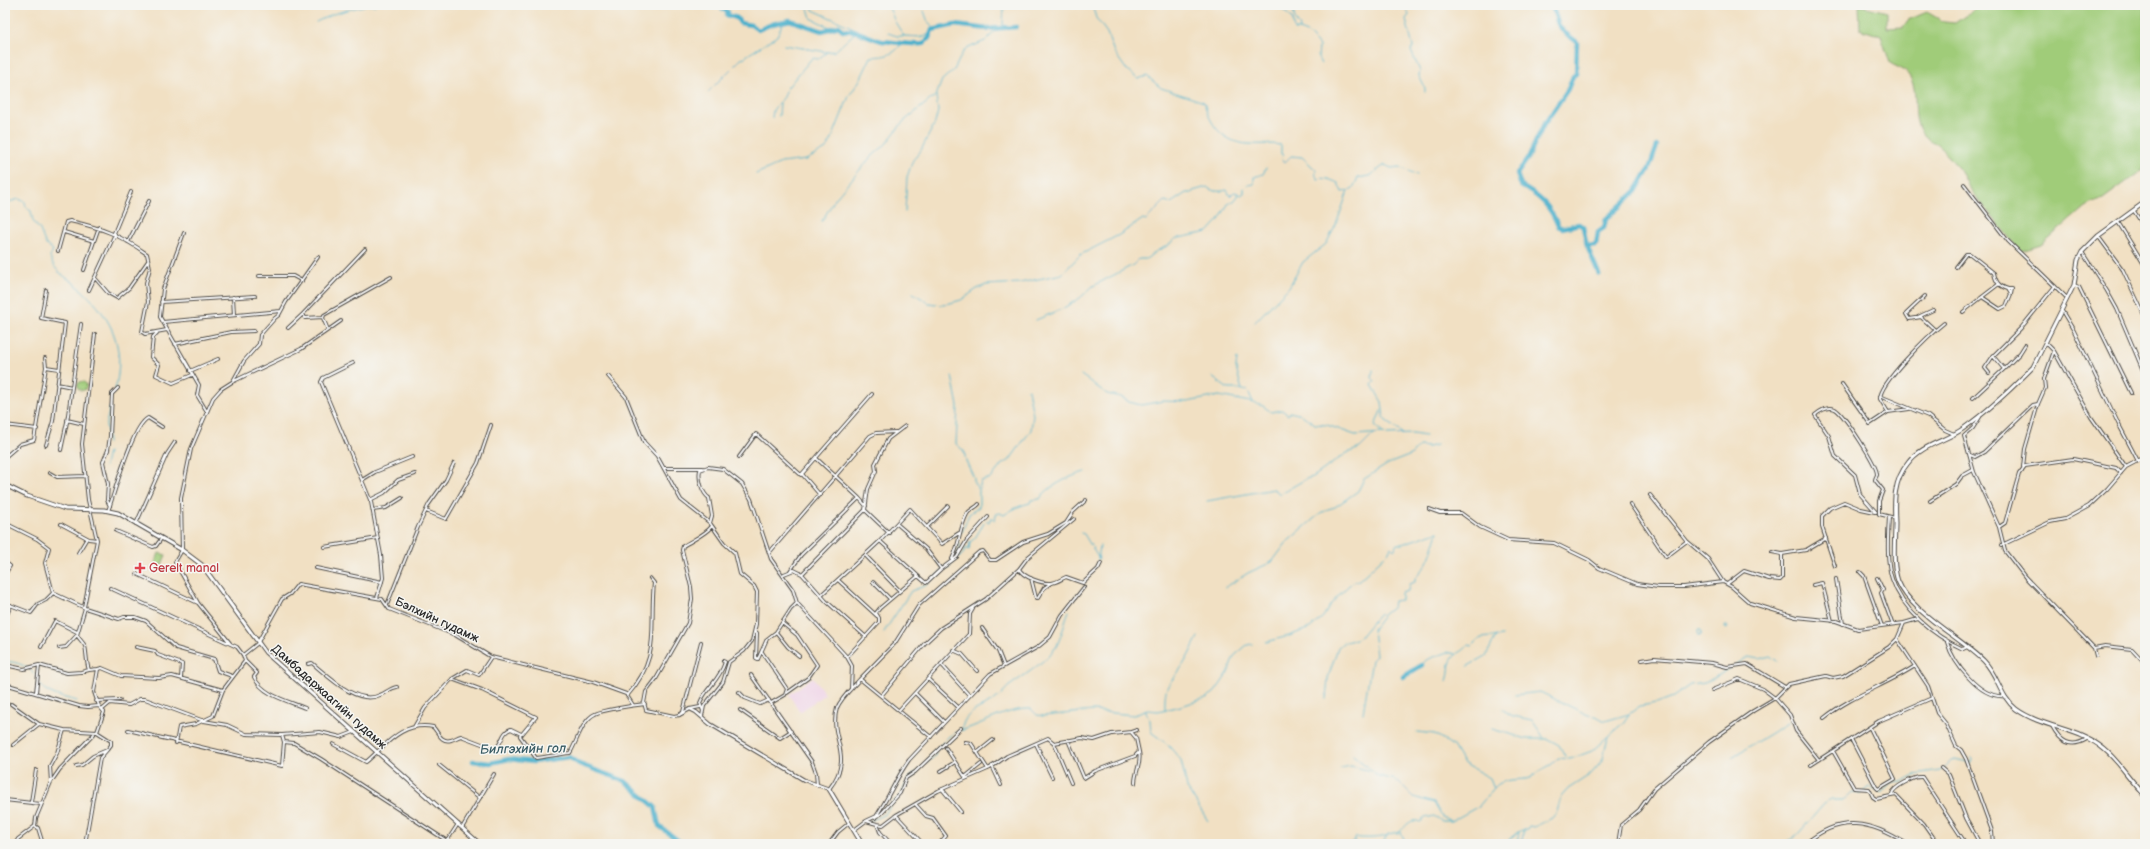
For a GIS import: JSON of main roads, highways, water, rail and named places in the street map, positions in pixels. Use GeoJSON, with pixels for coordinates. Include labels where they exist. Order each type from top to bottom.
{"type":"FeatureCollection","features":[{"type":"Feature","properties":{"kind":"main road"},"geometry":{"type":"LineString","coordinates":[[2145,202],[2098,236],[2082,252],[2078,260],[2074,285],[2033,367],[1980,416],[1955,434],[1924,449],[1907,463],[1896,484],[1895,518],[1896,569],[1898,580],[1909,600],[1988,666],[2005,696],[2016,708],[2026,715],[2087,739],[2104,749],[2128,778],[2145,794]]}},
{"type":"Feature","properties":{"kind":"main road","name":"Дамбадаржаагийн гудамж"},"geometry":{"type":"LineString","coordinates":[[5,485],[27,496],[65,509],[108,511],[118,513],[182,550],[209,573],[266,653],[480,844]]}},
{"type":"Feature","properties":{"kind":"main road"},"geometry":{"type":"LineString","coordinates":[[829,789],[862,844]]}},
{"type":"Feature","properties":{"kind":"waterway"},"geometry":{"type":"LineString","coordinates":[[316,22],[333,14],[366,5]]}},
{"type":"Feature","properties":{"kind":"waterway"},"geometry":{"type":"LineString","coordinates":[[369,5],[375,5]]}},
{"type":"Feature","properties":{"kind":"waterway"},"geometry":{"type":"LineString","coordinates":[[722,5],[722,9],[728,12],[727,15],[737,18],[740,23],[751,25],[758,30],[772,24],[790,20],[822,31],[839,26],[843,31],[847,30],[857,32],[882,41],[908,44],[923,44],[929,38],[932,30],[955,25],[988,29],[1016,27]]}},
{"type":"Feature","properties":{"kind":"waterway"},"geometry":{"type":"LineString","coordinates":[[807,5],[811,18],[831,28]]}},
{"type":"Feature","properties":{"kind":"waterway"},"geometry":{"type":"LineString","coordinates":[[812,5],[813,10],[858,30],[858,33]]}},
{"type":"Feature","properties":{"kind":"waterway"},"geometry":{"type":"LineString","coordinates":[[888,5],[895,22],[904,36],[922,37],[930,34]]}},
{"type":"Feature","properties":{"kind":"waterway"},"geometry":{"type":"LineString","coordinates":[[1004,5],[1003,25],[1011,28]]}},
{"type":"Feature","properties":{"kind":"waterway"},"geometry":{"type":"LineString","coordinates":[[1092,5],[1096,18],[1107,33],[1114,52],[1126,69],[1138,79],[1147,76],[1161,88],[1204,102],[1214,126],[1225,137],[1240,143],[1281,145],[1281,154],[1283,155],[1282,159],[1285,162],[1291,156],[1302,157],[1316,170],[1315,174],[1318,179],[1321,178],[1333,181],[1338,183],[1342,192],[1348,191]]}},
{"type":"Feature","properties":{"kind":"waterway"},"geometry":{"type":"LineString","coordinates":[[1277,5],[1292,18],[1294,30],[1299,30]]}},
{"type":"Feature","properties":{"kind":"waterway"},"geometry":{"type":"LineString","coordinates":[[1292,5],[1295,20],[1300,27],[1299,30],[1309,34],[1319,46],[1318,58],[1321,64]]}},
{"type":"Feature","properties":{"kind":"waterway"},"geometry":{"type":"LineString","coordinates":[[1405,5],[1409,15],[1406,19],[1413,47],[1411,51],[1420,71],[1419,76],[1425,88],[1425,92]]}},
{"type":"Feature","properties":{"kind":"waterway"},"geometry":{"type":"LineString","coordinates":[[1552,5],[1558,24],[1564,32],[1577,42],[1576,74],[1573,76],[1568,89],[1543,126],[1528,158],[1517,174],[1521,186],[1539,198],[1548,207],[1558,226],[1562,228],[1579,224],[1583,227],[1587,246],[1599,274]]}},
{"type":"Feature","properties":{"kind":"waterway"},"geometry":{"type":"LineString","coordinates":[[924,11],[928,22],[936,29]]}},
{"type":"Feature","properties":{"kind":"waterway"},"geometry":{"type":"LineString","coordinates":[[708,92],[740,60],[777,36],[783,22]]}},
{"type":"Feature","properties":{"kind":"waterway"},"geometry":{"type":"LineString","coordinates":[[905,212],[907,177],[913,160],[920,152],[935,123],[938,111],[936,96],[942,80],[954,70],[964,50],[985,41],[998,29]]}},
{"type":"Feature","properties":{"kind":"waterway"},"geometry":{"type":"LineString","coordinates":[[772,118],[773,110],[784,97],[787,88],[812,58],[818,59],[827,52],[835,51],[856,32]]}},
{"type":"Feature","properties":{"kind":"waterway"},"geometry":{"type":"LineString","coordinates":[[888,33],[897,36],[904,36]]}},
{"type":"Feature","properties":{"kind":"waterway"},"geometry":{"type":"LineString","coordinates":[[756,174],[781,163],[806,160],[826,149],[831,141],[849,96],[860,80],[871,57],[884,56],[892,53],[901,44]]}},
{"type":"Feature","properties":{"kind":"waterway"},"geometry":{"type":"LineString","coordinates":[[784,45],[827,52]]}},
{"type":"Feature","properties":{"kind":"waterway"},"geometry":{"type":"LineString","coordinates":[[822,221],[835,199],[869,159],[885,145],[903,122],[935,96]]}},
{"type":"Feature","properties":{"kind":"waterway"},"geometry":{"type":"LineString","coordinates":[[779,116],[780,103]]}},
{"type":"Feature","properties":{"kind":"waterway"},"geometry":{"type":"LineString","coordinates":[[1587,246],[1596,245],[1598,232],[1604,228],[1606,219],[1636,191],[1649,169],[1657,146]]}},
{"type":"Feature","properties":{"kind":"waterway"},"geometry":{"type":"LineString","coordinates":[[1255,322],[1289,287],[1303,262],[1326,244],[1336,225],[1348,191],[1353,188],[1358,178],[1369,176],[1385,165],[1391,168],[1400,167],[1417,175]]}},
{"type":"Feature","properties":{"kind":"waterway"},"geometry":{"type":"LineString","coordinates":[[1248,185],[1254,184],[1254,177],[1263,174],[1266,168]]}},
{"type":"Feature","properties":{"kind":"waterway"},"geometry":{"type":"LineString","coordinates":[[913,293],[929,303],[943,305],[961,300],[977,289],[986,285],[1020,283],[1062,274],[1080,255],[1119,235],[1143,219],[1146,220],[1165,201],[1171,203],[1186,193],[1192,193],[1193,191],[1207,187],[1216,191],[1227,190],[1230,196],[1234,192],[1238,193],[1238,196],[1234,201],[1228,204],[1219,220],[1208,232],[1174,239],[1169,245],[1146,259],[1139,259],[1133,265],[1093,286],[1080,298],[1062,309],[1036,320]]}},
{"type":"Feature","properties":{"kind":"waterway"},"geometry":{"type":"LineString","coordinates":[[1238,193],[1241,195],[1244,193],[1244,188]]}},
{"type":"Feature","properties":{"kind":"waterway"},"geometry":{"type":"LineString","coordinates":[[5,201],[9,202],[19,199],[25,202],[26,207],[31,211],[33,221],[40,230],[46,245],[53,250],[50,257],[55,267],[60,273],[88,296],[106,319],[113,332],[119,359],[115,390]]}},
{"type":"Feature","properties":{"kind":"waterway"},"geometry":{"type":"LineString","coordinates":[[1237,359],[1236,368],[1242,390]]}},
{"type":"Feature","properties":{"kind":"waterway"},"geometry":{"type":"LineString","coordinates":[[1373,370],[1372,378],[1375,381],[1372,385],[1382,402],[1384,419],[1403,434]]}},
{"type":"Feature","properties":{"kind":"waterway"},"geometry":{"type":"LineString","coordinates":[[1081,375],[1107,394],[1121,397],[1129,402],[1141,405],[1163,401],[1187,402],[1219,396],[1250,402],[1263,406],[1271,412],[1282,410],[1288,415],[1290,412],[1302,415],[1315,424],[1327,425],[1355,435],[1383,433],[1387,435],[1413,434],[1425,436]]}},
{"type":"Feature","properties":{"kind":"waterway"},"geometry":{"type":"LineString","coordinates":[[952,376],[958,406],[956,444],[964,451],[966,461],[974,478],[974,483],[979,490],[979,507],[969,514],[962,532]]}},
{"type":"Feature","properties":{"kind":"waterway"},"geometry":{"type":"LineString","coordinates":[[1212,377],[1228,389],[1248,391],[1253,402]]}},
{"type":"Feature","properties":{"kind":"waterway"},"geometry":{"type":"LineString","coordinates":[[979,490],[981,481],[991,478],[1003,463],[1009,461],[1031,430],[1033,415],[1028,389]]}},
{"type":"Feature","properties":{"kind":"waterway"},"geometry":{"type":"LineString","coordinates":[[108,443],[106,424],[110,407]]}},
{"type":"Feature","properties":{"kind":"waterway"},"geometry":{"type":"LineString","coordinates":[[1381,411],[1375,426],[1382,432]]}},
{"type":"Feature","properties":{"kind":"waterway"},"geometry":{"type":"LineString","coordinates":[[1207,501],[1274,489],[1280,494],[1306,479],[1313,477],[1347,453],[1360,448],[1374,434]]}},
{"type":"Feature","properties":{"kind":"waterway"},"geometry":{"type":"LineString","coordinates":[[1226,587],[1248,573],[1272,562],[1287,542],[1316,517],[1328,509],[1335,507],[1358,491],[1364,479],[1388,464],[1411,455],[1419,446],[1428,447],[1437,445]]}},
{"type":"Feature","properties":{"kind":"waterway"},"geometry":{"type":"LineString","coordinates":[[105,466],[108,452]]}},
{"type":"Feature","properties":{"kind":"waterway"},"geometry":{"type":"LineString","coordinates":[[986,520],[989,522],[991,517],[995,520],[996,514],[1000,513],[1004,515],[1030,503],[1031,500],[1040,499],[1053,486],[1085,472]]}},
{"type":"Feature","properties":{"kind":"waterway"},"geometry":{"type":"LineString","coordinates":[[954,562],[963,554],[965,548],[969,550],[970,542],[975,538],[984,523]]}},
{"type":"Feature","properties":{"kind":"waterway"},"geometry":{"type":"LineString","coordinates":[[1266,642],[1289,636],[1310,628],[1323,617],[1331,604],[1346,588],[1353,582],[1359,580],[1388,553],[1391,547],[1394,550],[1398,544],[1437,532]]}},
{"type":"Feature","properties":{"kind":"waterway"},"geometry":{"type":"LineString","coordinates":[[1326,699],[1328,678],[1338,647],[1343,643],[1359,638],[1379,614],[1382,616],[1393,607],[1394,601],[1401,600],[1401,593],[1408,591],[1409,584],[1415,582],[1415,578],[1427,563],[1438,532]]}},
{"type":"Feature","properties":{"kind":"waterway"},"geometry":{"type":"LineString","coordinates":[[1081,533],[1084,534],[1099,559]]}},
{"type":"Feature","properties":{"kind":"waterway"},"geometry":{"type":"LineString","coordinates":[[955,558],[960,547],[959,542]]}},
{"type":"Feature","properties":{"kind":"waterway"},"geometry":{"type":"LineString","coordinates":[[1098,560],[1100,546]]}},
{"type":"Feature","properties":{"kind":"waterway"},"geometry":{"type":"LineString","coordinates":[[884,632],[911,591],[927,585],[942,570],[949,568],[954,561]]}},
{"type":"Feature","properties":{"kind":"waterway"},"geometry":{"type":"LineString","coordinates":[[962,730],[963,723],[970,714],[997,698],[1008,687],[1037,666],[1053,651],[1056,647],[1069,611]]}},
{"type":"Feature","properties":{"kind":"waterway"},"geometry":{"type":"LineString","coordinates":[[1363,713],[1372,660],[1376,656],[1373,629],[1382,617]]}},
{"type":"Feature","properties":{"kind":"waterway"},"geometry":{"type":"LineString","coordinates":[[1727,626],[1728,628],[1726,629],[1725,627],[1727,626]]}},
{"type":"Feature","properties":{"kind":"waterway"},"geometry":{"type":"LineString","coordinates":[[1698,630],[1701,630],[1702,634],[1699,635],[1698,630]]}},
{"type":"Feature","properties":{"kind":"waterway"},"geometry":{"type":"LineString","coordinates":[[1468,666],[1486,656],[1496,636]]}},
{"type":"Feature","properties":{"kind":"waterway"},"geometry":{"type":"LineString","coordinates":[[1447,681],[1450,663],[1456,654],[1465,649],[1468,645],[1472,646],[1481,638],[1502,636]]}},
{"type":"Feature","properties":{"kind":"waterway"},"geometry":{"type":"LineString","coordinates":[[1165,709],[1167,688],[1185,662],[1198,637]]}},
{"type":"Feature","properties":{"kind":"waterway"},"geometry":{"type":"LineString","coordinates":[[959,731],[1004,714],[1022,709],[1031,709],[1037,715],[1043,716],[1093,711],[1134,715],[1148,710],[1158,711],[1181,706],[1206,698],[1214,693],[1228,673],[1234,656],[1247,645],[1252,644]]}},
{"type":"Feature","properties":{"kind":"waterway"},"geometry":{"type":"LineString","coordinates":[[1422,665],[1426,660],[1447,652],[1456,654]]}},
{"type":"Feature","properties":{"kind":"waterway"},"geometry":{"type":"LineString","coordinates":[[1735,665],[1748,657],[1760,659],[1770,656],[1777,661]]}},
{"type":"Feature","properties":{"kind":"waterway"},"geometry":{"type":"LineString","coordinates":[[5,662],[14,662],[28,668],[37,678]]}},
{"type":"Feature","properties":{"kind":"waterway"},"geometry":{"type":"LineString","coordinates":[[1403,677],[1422,665]]}},
{"type":"Feature","properties":{"kind":"waterway"},"geometry":{"type":"LineString","coordinates":[[1506,844],[1521,830],[1527,829],[1529,826],[1534,827],[1552,818],[1557,812],[1561,797],[1568,789],[1591,774],[1598,766],[1603,759],[1608,736],[1623,723],[1629,714],[1640,706],[1657,703],[1673,697],[1690,685],[1705,683],[1731,668]]}},
{"type":"Feature","properties":{"kind":"waterway"},"geometry":{"type":"LineString","coordinates":[[38,681],[41,686],[49,692],[60,697],[77,701]]}},
{"type":"Feature","properties":{"kind":"waterway"},"geometry":{"type":"LineString","coordinates":[[1515,695],[1540,692],[1588,715],[1596,716],[1605,721],[1629,714]]}},
{"type":"Feature","properties":{"kind":"waterway"},"geometry":{"type":"LineString","coordinates":[[1145,710],[1150,720],[1151,732],[1167,744],[1181,760],[1187,788],[1208,821]]}},
{"type":"Feature","properties":{"kind":"waterway"},"geometry":{"type":"LineString","coordinates":[[1503,710],[1513,716],[1532,720],[1544,738]]}},
{"type":"Feature","properties":{"kind":"waterway"},"geometry":{"type":"LineString","coordinates":[[1732,757],[1789,722]]}},
{"type":"Feature","properties":{"kind":"waterway"},"geometry":{"type":"LineString","coordinates":[[1492,729],[1527,739],[1548,739],[1559,745],[1565,756]]}},
{"type":"Feature","properties":{"kind":"waterway"},"geometry":{"type":"LineString","coordinates":[[936,750],[948,737],[956,732]]}},
{"type":"Feature","properties":{"kind":"waterway"},"geometry":{"type":"LineString","coordinates":[[1417,732],[1435,734],[1453,746],[1463,763],[1490,778],[1494,788],[1502,782],[1531,778],[1533,775],[1552,764],[1558,758],[1570,759],[1592,751],[1607,737]]}},
{"type":"Feature","properties":{"kind":"waterway"},"geometry":{"type":"LineString","coordinates":[[927,762],[934,757],[936,753]]}},
{"type":"Feature","properties":{"kind":"waterway"},"geometry":{"type":"LineString","coordinates":[[1353,755],[1378,776],[1396,780],[1413,797],[1434,803],[1442,817],[1452,821],[1479,806],[1494,788]]}},
{"type":"Feature","properties":{"kind":"waterway","name":"Билгэхийн гол"},"geometry":{"type":"LineString","coordinates":[[473,761],[490,763],[509,759],[533,762],[569,757],[579,764],[625,781],[655,807],[659,826],[683,844]]}},
{"type":"Feature","properties":{"kind":"waterway"},"geometry":{"type":"LineString","coordinates":[[1784,844],[1798,834],[1824,804],[1831,800],[1844,800],[1852,792],[1860,794],[1869,787],[1881,793],[1892,783],[1902,782],[1915,775],[1940,771],[1951,760],[1955,759],[1972,763],[1973,759],[1971,757]]}},
{"type":"Feature","properties":{"kind":"waterway"},"geometry":{"type":"LineString","coordinates":[[1340,768],[1351,766],[1371,771]]}},
{"type":"Feature","properties":{"kind":"waterway"},"geometry":{"type":"LineString","coordinates":[[892,803],[901,795],[908,779],[916,772]]}},
{"type":"Feature","properties":{"kind":"waterway"},"geometry":{"type":"LineString","coordinates":[[870,821],[885,814],[890,806]]}},
{"type":"Feature","properties":{"kind":"waterway"},"geometry":{"type":"LineString","coordinates":[[1347,844],[1354,842],[1356,837],[1377,838],[1398,833],[1410,822],[1420,822],[1425,818],[1434,816],[1442,821],[1451,821]]}},
{"type":"Feature","properties":{"kind":"waterway"},"geometry":{"type":"LineString","coordinates":[[1522,844],[1523,830]]}},
{"type":"Feature","properties":{"kind":"waterway"},"geometry":{"type":"LineString","coordinates":[[1401,832],[1406,844]]}},
{"type":"Feature","properties":{"kind":"waterway"},"geometry":{"type":"LineString","coordinates":[[1517,844],[1519,832]]}},
{"type":"Feature","properties":{"kind":"waterway"},"geometry":{"type":"LineString","coordinates":[[1382,844],[1388,834]]}},
{"type":"Feature","properties":{"kind":"place","name":"Gerelt manal"},"geometry":{"type":"Point","coordinates":[140,568]}}]}
